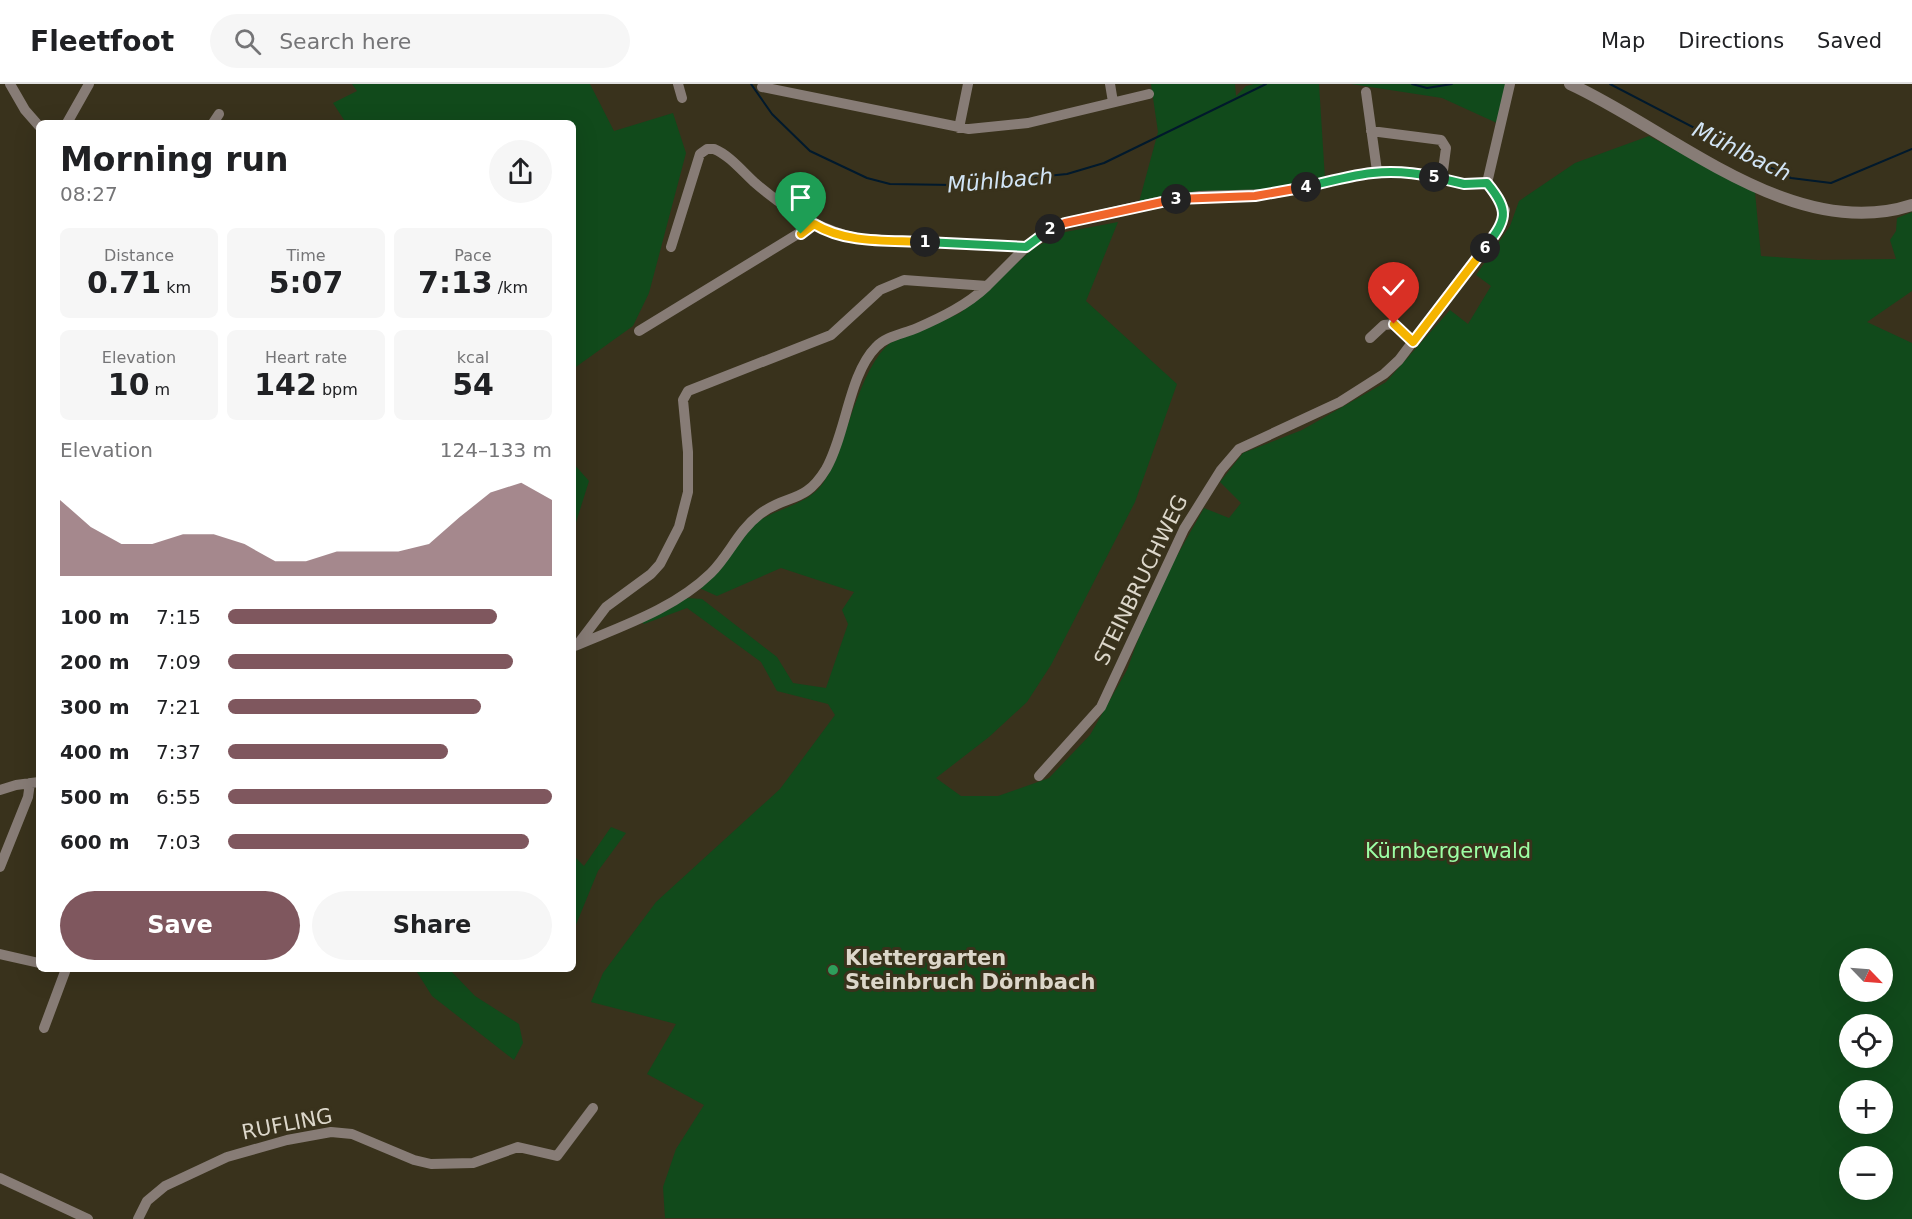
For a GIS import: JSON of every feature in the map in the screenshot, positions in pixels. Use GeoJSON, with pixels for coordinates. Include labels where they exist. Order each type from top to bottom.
{"type":"FeatureCollection","features":[{"type":"Feature","properties":{"kind":"street"},"geometry":{"type":"LineString","coordinates":[[10,84],[25,110],[36,123]]}},
{"type":"Feature","properties":{"kind":"street"},"geometry":{"type":"LineString","coordinates":[[69,120],[90,84]]}},
{"type":"Feature","properties":{"kind":"street"},"geometry":{"type":"LineString","coordinates":[[678,84],[682,99]]}},
{"type":"Feature","properties":{"kind":"street"},"geometry":{"type":"LineString","coordinates":[[959,128],[968,84]]}},
{"type":"Feature","properties":{"kind":"street"},"geometry":{"type":"LineString","coordinates":[[1110,84],[1113,102]]}},
{"type":"Feature","properties":{"kind":"street"},"geometry":{"type":"LineString","coordinates":[[576,645],[616,631],[679,599],[712,572],[739,534],[759,515],[811,490],[831,459],[860,374],[874,348],[889,338],[948,313],[987,286],[1040,235],[1065,223],[1162,201],[1200,196],[1270,194],[1377,171],[1396,170],[1475,185],[1487,183],[1510,84]]}},
{"type":"Feature","properties":{"kind":"street"},"geometry":{"type":"LineString","coordinates":[[1570,84],[1756,188],[1802,203],[1849,211],[1890,211],[1912,205]]}},
{"type":"Feature","properties":{"kind":"street"},"geometry":{"type":"LineString","coordinates":[[762,87],[959,128],[988,129],[1028,123],[1149,94]]}},
{"type":"Feature","properties":{"kind":"street"},"geometry":{"type":"LineString","coordinates":[[1366,92],[1377,171]]}},
{"type":"Feature","properties":{"kind":"street"},"geometry":{"type":"LineString","coordinates":[[1371,130],[1441,140],[1446,148],[1442,178]]}},
{"type":"Feature","properties":{"kind":"street"},"geometry":{"type":"LineString","coordinates":[[671,247],[700,154],[707,149],[721,152],[774,199],[814,224],[839,235],[861,239],[1026,247]]}},
{"type":"Feature","properties":{"kind":"street","name":"STEINBRUCHWEG"},"geometry":{"type":"LineString","coordinates":[[1039,776],[1101,707],[1184,529],[1221,470],[1239,449],[1362,389],[1384,374],[1413,342],[1500,226],[1505,210],[1487,183]]}},
{"type":"Feature","properties":{"kind":"street"},"geometry":{"type":"LineString","coordinates":[[639,332],[814,224]]}},
{"type":"Feature","properties":{"kind":"street"},"geometry":{"type":"LineString","coordinates":[[576,644],[606,607],[651,574],[660,564],[679,527],[688,492],[688,452],[683,407],[684,395],[688,391],[831,335],[880,290],[895,281],[987,286]]}},
{"type":"Feature","properties":{"kind":"street"},"geometry":{"type":"LineString","coordinates":[[1370,338],[1384,325],[1394,324],[1413,342]]}},
{"type":"Feature","properties":{"kind":"street"},"geometry":{"type":"LineString","coordinates":[[0,790],[35,783]]}},
{"type":"Feature","properties":{"kind":"street"},"geometry":{"type":"LineString","coordinates":[[0,867],[35,783]]}},
{"type":"Feature","properties":{"kind":"street"},"geometry":{"type":"LineString","coordinates":[[0,954],[36,962]]}},
{"type":"Feature","properties":{"kind":"street"},"geometry":{"type":"LineString","coordinates":[[44,1028],[62,972]]}},
{"type":"Feature","properties":{"kind":"street","name":"RUFLING"},"geometry":{"type":"LineString","coordinates":[[138,1219],[147,1201],[165,1186],[227,1157],[287,1140],[331,1132],[352,1134],[414,1160],[430,1164],[473,1163],[518,1147],[557,1156],[592,1108]]}},
{"type":"Feature","properties":{"kind":"street"},"geometry":{"type":"LineString","coordinates":[[0,1178],[88,1219]]}},
{"type":"Feature","properties":{"kind":"green space"},"geometry":{"type":"Polygon","coordinates":[[[352,84],[590,84],[614,131],[673,113],[686,153],[649,293],[633,326],[576,367],[576,120],[344,120],[333,103],[357,91],[352,84]]]}},
{"type":"Feature","properties":{"kind":"green space"},"geometry":{"type":"Polygon","coordinates":[[[1151,84],[1235,84],[1236,96],[1246,86],[1254,84],[1319,84],[1325,179],[1274,189],[1139,202],[1158,132],[1151,84]]]}},
{"type":"Feature","properties":{"kind":"green space"},"geometry":{"type":"Polygon","coordinates":[[[1351,84],[1506,84],[1499,124],[1442,98],[1351,84]]]}},
{"type":"Feature","properties":{"kind":"green space","name":"Kürnbergerwald"},"geometry":{"type":"Polygon","coordinates":[[[1649,136],[1755,192],[1761,256],[1818,260],[1896,259],[1890,240],[1896,231],[1897,218],[1912,212],[1912,291],[1867,322],[1912,343],[1912,1219],[665,1218],[663,1187],[676,1149],[704,1105],[647,1074],[676,1024],[591,1002],[603,973],[656,902],[780,789],[835,715],[828,704],[777,691],[761,662],[687,608],[644,624],[641,622],[687,598],[702,599],[777,657],[793,683],[826,688],[848,624],[842,610],[854,592],[781,568],[717,596],[697,587],[752,526],[810,496],[818,489],[833,465],[869,371],[890,343],[960,313],[1034,248],[1065,232],[1118,222],[1086,301],[1177,384],[1135,502],[1051,665],[1027,702],[989,737],[936,778],[961,796],[998,796],[1049,778],[1090,735],[1127,670],[1153,598],[1204,508],[1229,518],[1241,503],[1220,482],[1243,453],[1302,430],[1386,382],[1450,310],[1468,324],[1491,286],[1476,275],[1510,226],[1519,201],[1575,163],[1649,136]]]}},
{"type":"Feature","properties":{"kind":"green space"},"geometry":{"type":"Polygon","coordinates":[[[576,466],[589,481],[576,522],[576,466]]]}},
{"type":"Feature","properties":{"kind":"green space"},"geometry":{"type":"Polygon","coordinates":[[[611,827],[626,833],[598,871],[576,925],[576,858],[584,866],[611,827]]]}},
{"type":"Feature","properties":{"kind":"green space"},"geometry":{"type":"Polygon","coordinates":[[[417,972],[452,972],[475,996],[519,1024],[523,1043],[514,1060],[432,996],[417,972]]]}},
{"type":"Feature","properties":{"kind":"waterway","name":"Mühlbach"},"geometry":{"type":"LineString","coordinates":[[751,84],[772,114],[810,151],[867,178],[890,184],[953,185],[1067,174],[1104,163],[1266,84]]}},
{"type":"Feature","properties":{"kind":"waterway","name":"Mühlbach"},"geometry":{"type":"LineString","coordinates":[[1412,84],[1427,88],[1452,84]]}},
{"type":"Feature","properties":{"kind":"waterway","name":"Mühlbach"},"geometry":{"type":"LineString","coordinates":[[1610,84],[1791,178],[1831,183],[1912,149]]}},
{"type":"Feature","properties":{"kind":"place","name":"Klettergarten Steinbruch Dörnbach"},"geometry":{"type":"Point","coordinates":[833,970]}},
{"type":"Feature","properties":{"kind":"route"},"geometry":{"type":"LineString","coordinates":[[801,234],[814,224],[823,230],[861,239],[1026,247],[1050,228],[1065,223],[1181,198],[1255,196],[1377,171],[1396,170],[1464,184],[1487,183],[1502,202],[1505,210],[1500,226],[1413,342],[1394,324]]}}]}
